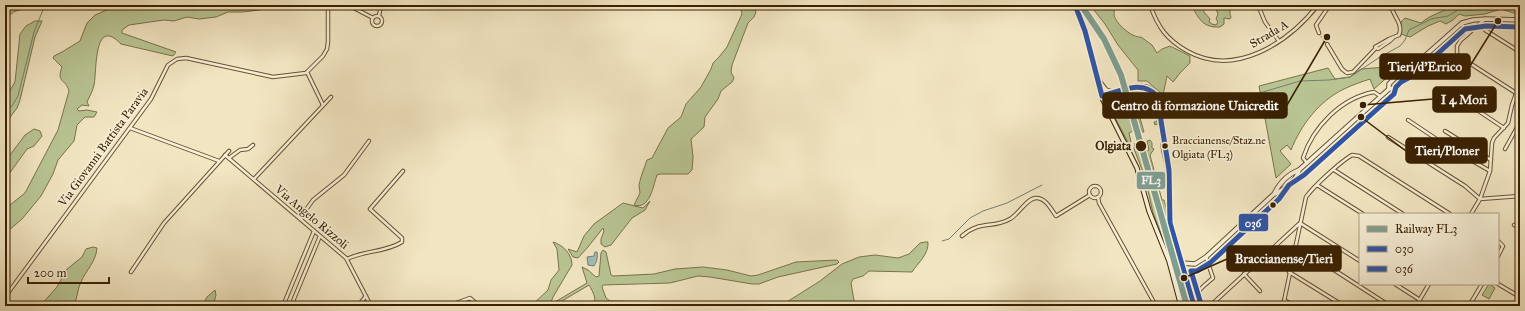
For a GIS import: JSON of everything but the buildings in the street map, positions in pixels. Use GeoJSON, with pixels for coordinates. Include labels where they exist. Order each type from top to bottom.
{"type":"FeatureCollection","features":[{"type":"Feature","properties":{"kind":"street"},"geometry":{"type":"LineString","coordinates":[[323,105],[307,72],[323,56],[327,49],[328,5]]}},
{"type":"Feature","properties":{"kind":"street"},"geometry":{"type":"LineString","coordinates":[[348,5],[372,18],[379,16]]}},
{"type":"Feature","properties":{"kind":"street"},"geometry":{"type":"LineString","coordinates":[[372,18],[373,24],[378,26],[382,22],[379,16],[381,5]]}},
{"type":"Feature","properties":{"kind":"street"},"geometry":{"type":"LineString","coordinates":[[1075,5],[1084,25],[1102,96],[1107,110],[1137,168],[1149,211],[1169,262],[1181,306]]}},
{"type":"Feature","properties":{"kind":"street","name":"Strada A"},"geometry":{"type":"LineString","coordinates":[[1150,5],[1158,26],[1166,36],[1184,49],[1204,58],[1221,61],[1235,60],[1261,52],[1279,41],[1304,21],[1318,5]]}},
{"type":"Feature","properties":{"kind":"street"},"geometry":{"type":"LineString","coordinates":[[1258,5],[1265,22],[1279,41]]}},
{"type":"Feature","properties":{"kind":"street"},"geometry":{"type":"LineString","coordinates":[[1319,33],[1316,25],[1327,9],[1327,5]]}},
{"type":"Feature","properties":{"kind":"street"},"geometry":{"type":"LineString","coordinates":[[1327,44],[1342,69],[1348,73],[1353,72],[1376,47],[1399,34],[1401,29],[1391,5]]}},
{"type":"Feature","properties":{"kind":"street"},"geometry":{"type":"LineString","coordinates":[[1181,264],[1195,264],[1206,257],[1274,194],[1280,185],[1292,173],[1299,170],[1307,163],[1389,88],[1390,83],[1404,71],[1409,70],[1460,24],[1473,20],[1486,19],[1520,20]]}},
{"type":"Feature","properties":{"kind":"street"},"geometry":{"type":"LineString","coordinates":[[1486,19],[1461,40],[1457,46],[1457,55],[1516,93]]}},
{"type":"Feature","properties":{"kind":"street"},"geometry":{"type":"LineString","coordinates":[[1460,24],[1466,28],[1467,35]]}},
{"type":"Feature","properties":{"kind":"street"},"geometry":{"type":"LineString","coordinates":[[1485,30],[1520,52]]}},
{"type":"Feature","properties":{"kind":"street","name":"Via Giovanni Battista Paravia"},"geometry":{"type":"LineString","coordinates":[[5,297],[154,94],[168,65],[177,59],[186,58],[273,77],[307,72]]}},
{"type":"Feature","properties":{"kind":"street"},"geometry":{"type":"LineString","coordinates":[[1389,88],[1394,88],[1408,76],[1409,70]]}},
{"type":"Feature","properties":{"kind":"street"},"geometry":{"type":"LineString","coordinates":[[1404,71],[1408,76]]}},
{"type":"Feature","properties":{"kind":"street"},"geometry":{"type":"LineString","coordinates":[[1098,79],[1106,90],[1114,93]]}},
{"type":"Feature","properties":{"kind":"street"},"geometry":{"type":"LineString","coordinates":[[1472,213],[1480,199],[1490,171],[1492,141],[1509,121],[1520,82]]}},
{"type":"Feature","properties":{"kind":"street"},"geometry":{"type":"LineString","coordinates":[[1390,83],[1394,88]]}},
{"type":"Feature","properties":{"kind":"street"},"geometry":{"type":"LineString","coordinates":[[1130,88],[1139,86],[1146,87],[1154,91],[1158,98],[1169,170],[1169,217],[1181,264],[1195,306]]}},
{"type":"Feature","properties":{"kind":"street"},"geometry":{"type":"LineString","coordinates":[[1102,96],[1124,90]]}},
{"type":"Feature","properties":{"kind":"street"},"geometry":{"type":"LineString","coordinates":[[1307,163],[1303,158],[1307,147],[1314,134],[1326,119],[1345,104],[1357,98],[1374,92],[1380,96]]}},
{"type":"Feature","properties":{"kind":"street"},"geometry":{"type":"LineString","coordinates":[[1450,92],[1504,128]]}},
{"type":"Feature","properties":{"kind":"street"},"geometry":{"type":"LineString","coordinates":[[1107,110],[1108,100],[1114,93]]}},
{"type":"Feature","properties":{"kind":"street"},"geometry":{"type":"LineString","coordinates":[[254,179],[331,97]]}},
{"type":"Feature","properties":{"kind":"street"},"geometry":{"type":"LineString","coordinates":[[1408,120],[1436,138],[1440,144],[1450,148],[1490,171]]}},
{"type":"Feature","properties":{"kind":"street"},"geometry":{"type":"LineString","coordinates":[[1505,149],[1520,122]]}},
{"type":"Feature","properties":{"kind":"street"},"geometry":{"type":"LineString","coordinates":[[130,128],[220,161]]}},
{"type":"Feature","properties":{"kind":"street"},"geometry":{"type":"LineString","coordinates":[[1445,130],[1491,160]]}},
{"type":"Feature","properties":{"kind":"street"},"geometry":{"type":"LineString","coordinates":[[1388,137],[1465,186],[1480,199],[1520,196]]}},
{"type":"Feature","properties":{"kind":"street"},"geometry":{"type":"LineString","coordinates":[[300,218],[313,200],[344,175],[369,141]]}},
{"type":"Feature","properties":{"kind":"street"},"geometry":{"type":"LineString","coordinates":[[229,158],[240,150],[248,149],[253,146]]}},
{"type":"Feature","properties":{"kind":"street"},"geometry":{"type":"LineString","coordinates":[[131,272],[164,223],[229,150]]}},
{"type":"Feature","properties":{"kind":"street","name":"Via Angelo Rizzoli"},"geometry":{"type":"LineString","coordinates":[[225,155],[347,259],[370,306]]}},
{"type":"Feature","properties":{"kind":"street"},"geometry":{"type":"LineString","coordinates":[[1283,306],[1306,197],[1348,157],[1356,155],[1448,213]]}},
{"type":"Feature","properties":{"kind":"street"},"geometry":{"type":"LineString","coordinates":[[1274,194],[1283,190],[1296,178],[1299,170]]}},
{"type":"Feature","properties":{"kind":"street"},"geometry":{"type":"LineString","coordinates":[[1334,170],[1401,213]]}},
{"type":"Feature","properties":{"kind":"street"},"geometry":{"type":"LineString","coordinates":[[347,259],[388,249],[402,241],[402,238],[370,209],[403,171]]}},
{"type":"Feature","properties":{"kind":"street"},"geometry":{"type":"LineString","coordinates":[[1292,173],[1296,178]]}},
{"type":"Feature","properties":{"kind":"street"},"geometry":{"type":"LineString","coordinates":[[1280,185],[1283,190]]}},
{"type":"Feature","properties":{"kind":"street"},"geometry":{"type":"LineString","coordinates":[[1317,185],[1361,213]]}},
{"type":"Feature","properties":{"kind":"street"},"geometry":{"type":"LineString","coordinates":[[1090,195],[1089,191],[1091,187],[1097,186],[1101,190],[1101,194],[1098,197],[1099,203],[1156,306]]}},
{"type":"Feature","properties":{"kind":"street"},"geometry":{"type":"LineString","coordinates":[[1090,195],[1093,197],[1098,197]]}},
{"type":"Feature","properties":{"kind":"street"},"geometry":{"type":"LineString","coordinates":[[962,236],[970,229],[977,226],[998,224],[1010,219],[1032,198],[1044,200],[1056,216],[1090,195]]}},
{"type":"Feature","properties":{"kind":"street"},"geometry":{"type":"LineString","coordinates":[[1300,223],[1359,260]]}},
{"type":"Feature","properties":{"kind":"street"},"geometry":{"type":"LineString","coordinates":[[1210,306],[1300,223]]}},
{"type":"Feature","properties":{"kind":"street"},"geometry":{"type":"LineString","coordinates":[[1514,225],[1520,227]]}},
{"type":"Feature","properties":{"kind":"street"},"geometry":{"type":"LineString","coordinates":[[283,306],[314,231]]}},
{"type":"Feature","properties":{"kind":"street"},"geometry":{"type":"LineString","coordinates":[[291,306],[320,236]]}},
{"type":"Feature","properties":{"kind":"street"},"geometry":{"type":"LineString","coordinates":[[1499,242],[1503,246],[1499,254]]}},
{"type":"Feature","properties":{"kind":"street"},"geometry":{"type":"LineString","coordinates":[[1295,246],[1318,259],[1390,306]]}},
{"type":"Feature","properties":{"kind":"street"},"geometry":{"type":"LineString","coordinates":[[1195,306],[1195,298],[1197,294],[1213,278],[1206,257]]}},
{"type":"Feature","properties":{"kind":"street"},"geometry":{"type":"LineString","coordinates":[[1289,272],[1344,306]]}},
{"type":"Feature","properties":{"kind":"street"},"geometry":{"type":"LineString","coordinates":[[1244,274],[1260,291]]}},
{"type":"Feature","properties":{"kind":"street"},"geometry":{"type":"LineString","coordinates":[[1397,285],[1420,300]]}},
{"type":"Feature","properties":{"kind":"street"},"geometry":{"type":"LineString","coordinates":[[1416,306],[1428,285]]}},
{"type":"Feature","properties":{"kind":"street"},"geometry":{"type":"LineString","coordinates":[[1469,306],[1481,285]]}},
{"type":"Feature","properties":{"kind":"street"},"geometry":{"type":"LineString","coordinates":[[1499,285],[1520,296]]}},
{"type":"Feature","properties":{"kind":"street"},"geometry":{"type":"LineString","coordinates":[[358,306],[366,296]]}},
{"type":"Feature","properties":{"kind":"street"},"geometry":{"type":"LineString","coordinates":[[448,306],[470,298],[479,306]]}},
{"type":"Feature","properties":{"kind":"street"},"geometry":{"type":"LineString","coordinates":[[1284,300],[1295,306]]}},
{"type":"Feature","properties":{"kind":"green space"},"geometry":{"type":"Polygon","coordinates":[[[5,5],[20,5],[20,10],[13,12],[9,16],[5,28],[5,5]]]}},
{"type":"Feature","properties":{"kind":"green space"},"geometry":{"type":"Polygon","coordinates":[[[118,5],[203,5],[221,9],[244,9],[260,5],[272,5],[259,10],[228,12],[216,17],[199,19],[187,17],[174,21],[164,20],[129,25],[122,30],[122,33],[176,52],[173,56],[121,44],[112,37],[105,36],[98,49],[94,85],[87,102],[89,106],[82,105],[77,109],[79,111],[87,110],[97,112],[94,117],[85,117],[77,125],[74,141],[58,160],[53,174],[41,196],[22,219],[8,231],[8,243],[5,245],[5,209],[25,193],[58,130],[69,91],[68,87],[60,76],[62,67],[53,58],[80,41],[87,23],[95,15],[118,5]]]}},
{"type":"Feature","properties":{"kind":"green space"},"geometry":{"type":"Polygon","coordinates":[[[740,5],[753,5],[756,12],[754,17],[748,23],[732,65],[731,72],[734,78],[732,82],[721,91],[718,99],[705,117],[704,127],[691,139],[693,157],[692,170],[688,174],[657,175],[647,201],[639,206],[634,205],[640,193],[639,185],[647,160],[652,158],[668,128],[681,117],[686,104],[701,87],[713,63],[727,47],[742,14],[740,5]]]}},
{"type":"Feature","properties":{"kind":"green space"},"geometry":{"type":"Polygon","coordinates":[[[1090,5],[1114,5],[1115,19],[1121,26],[1129,33],[1137,37],[1141,37],[1152,45],[1157,53],[1170,46],[1190,56],[1190,63],[1173,82],[1167,76],[1163,95],[1147,81],[1138,81],[1138,70],[1118,45],[1105,24],[1090,5]]]}},
{"type":"Feature","properties":{"kind":"green space"},"geometry":{"type":"Polygon","coordinates":[[[1191,5],[1202,5],[1204,12],[1210,19],[1209,22],[1216,25],[1218,22],[1216,19],[1218,14],[1216,5],[1233,5],[1230,11],[1230,19],[1224,18],[1224,24],[1220,27],[1214,27],[1202,22],[1191,5]]]}},
{"type":"Feature","properties":{"kind":"green space"},"geometry":{"type":"Polygon","coordinates":[[[1455,5],[1463,5],[1466,7],[1468,5],[1520,5],[1520,15],[1501,9],[1485,14],[1465,16],[1459,14],[1446,24],[1440,21],[1428,26],[1410,37],[1401,34],[1401,22],[1405,18],[1421,23],[1429,17],[1455,5]]]}},
{"type":"Feature","properties":{"kind":"green space"},"geometry":{"type":"Polygon","coordinates":[[[35,21],[42,21],[35,37],[20,100],[17,108],[5,124],[5,99],[15,82],[20,34],[26,26],[35,21]]]}},
{"type":"Feature","properties":{"kind":"green space"},"geometry":{"type":"Polygon","coordinates":[[[1400,66],[1374,89],[1370,79],[1344,89],[1335,94],[1319,107],[1300,132],[1291,150],[1287,145],[1280,151],[1291,164],[1276,178],[1259,86],[1328,68],[1335,79],[1350,77],[1361,69],[1400,66]]]}},
{"type":"Feature","properties":{"kind":"green space"},"geometry":{"type":"Polygon","coordinates":[[[1144,88],[1152,94],[1154,98],[1160,123],[1155,125],[1154,122],[1158,119],[1156,118],[1151,95],[1146,94],[1135,100],[1144,132],[1142,132],[1132,96],[1132,90],[1144,88]]]}},
{"type":"Feature","properties":{"kind":"green space"},"geometry":{"type":"Polygon","coordinates":[[[1125,92],[1126,97],[1123,98],[1133,131],[1129,133],[1131,142],[1129,144],[1113,114],[1109,101],[1114,96],[1125,92]]]}},
{"type":"Feature","properties":{"kind":"green space"},"geometry":{"type":"Polygon","coordinates":[[[34,129],[40,131],[42,136],[34,146],[27,149],[9,174],[5,177],[5,163],[7,159],[25,135],[34,129]]]}},
{"type":"Feature","properties":{"kind":"green space"},"geometry":{"type":"Polygon","coordinates":[[[1150,140],[1152,143],[1152,148],[1154,149],[1150,155],[1162,200],[1164,200],[1167,210],[1167,221],[1147,151],[1149,150],[1147,141],[1150,140]]]}},
{"type":"Feature","properties":{"kind":"green space"},"geometry":{"type":"Polygon","coordinates":[[[1161,142],[1163,142],[1168,170],[1168,194],[1163,178],[1166,175],[1161,142]]]}},
{"type":"Feature","properties":{"kind":"green space"},"geometry":{"type":"Polygon","coordinates":[[[1135,143],[1139,153],[1142,152],[1173,264],[1153,213],[1145,177],[1134,149],[1135,143]]]}},
{"type":"Feature","properties":{"kind":"green space"},"geometry":{"type":"Polygon","coordinates":[[[650,201],[645,210],[632,218],[611,245],[605,247],[601,244],[604,231],[603,228],[578,258],[573,257],[568,249],[577,252],[584,236],[594,224],[623,203],[643,208],[650,201]]]}},
{"type":"Feature","properties":{"kind":"green space"},"geometry":{"type":"Polygon","coordinates":[[[553,242],[566,250],[572,261],[572,265],[551,302],[555,302],[587,283],[582,267],[596,277],[599,276],[601,253],[603,250],[606,252],[611,275],[613,276],[654,274],[675,269],[703,267],[727,270],[751,276],[796,262],[837,260],[839,262],[837,264],[778,277],[759,284],[698,276],[670,283],[603,285],[602,287],[606,298],[610,301],[686,302],[726,306],[592,306],[595,299],[589,285],[557,304],[549,306],[531,306],[548,290],[551,280],[559,270],[557,249],[553,242]]]}},
{"type":"Feature","properties":{"kind":"green space"},"geometry":{"type":"Polygon","coordinates":[[[928,242],[927,250],[923,258],[912,272],[869,271],[863,276],[853,279],[851,283],[855,306],[778,306],[820,281],[842,264],[859,257],[875,255],[898,258],[909,254],[920,243],[928,242]]]}},
{"type":"Feature","properties":{"kind":"green space"},"geometry":{"type":"Polygon","coordinates":[[[93,247],[97,248],[95,258],[81,282],[73,306],[40,306],[57,287],[66,270],[82,257],[86,249],[93,247]]]}},
{"type":"Feature","properties":{"kind":"green space"},"geometry":{"type":"Polygon","coordinates":[[[1488,285],[1495,288],[1489,299],[1482,295],[1488,285]]]}},
{"type":"Feature","properties":{"kind":"green space"},"geometry":{"type":"Polygon","coordinates":[[[215,290],[216,295],[213,306],[202,306],[207,297],[215,290]]]}},
{"type":"Feature","properties":{"kind":"water"},"geometry":{"type":"Polygon","coordinates":[[[595,252],[597,252],[597,259],[594,266],[588,265],[587,257],[594,256],[595,252]]]}},
{"type":"Feature","properties":{"kind":"waterway"},"geometry":{"type":"LineString","coordinates":[[5,111],[12,106],[18,96],[34,32],[45,5]]}},
{"type":"Feature","properties":{"kind":"waterway"},"geometry":{"type":"LineString","coordinates":[[1236,100],[1300,81],[1329,80],[1350,77],[1400,46],[1405,40],[1409,30],[1431,19],[1448,16],[1458,10],[1478,10],[1500,6],[1517,7],[1519,5]]}},
{"type":"Feature","properties":{"kind":"waterway"},"geometry":{"type":"LineString","coordinates":[[942,241],[949,239],[970,218],[983,211],[1007,203],[1042,185]]}},
{"type":"Feature","properties":{"kind":"tunnel"},"geometry":{"type":"LineString","coordinates":[[1319,33],[1327,44]]}},
{"type":"Feature","properties":{"kind":"rail line","name":"FL3"},"geometry":{"type":"LineString","coordinates":[[1081,5],[1104,39],[1121,75],[1187,306]]}},
{"type":"Feature","properties":{"kind":"transit line","name":"030"},"geometry":{"type":"LineString","coordinates":[[1075,5],[1085,31],[1102,96],[1124,89],[1138,87],[1145,88],[1157,96],[1169,170],[1170,223],[1194,306]]}},
{"type":"Feature","properties":{"kind":"transit line","name":"036"},"geometry":{"type":"LineString","coordinates":[[1201,304],[1191,271],[1197,271],[1210,263],[1279,199],[1289,185],[1304,175],[1394,94],[1396,87],[1401,82],[1414,75],[1465,29],[1486,26],[1520,27]]}},
{"type":"Feature","properties":{"kind":"place","name":"Tieri/d'Errico"},"geometry":{"type":"Point","coordinates":[1498,21]}},
{"type":"Feature","properties":{"kind":"place","name":"Centro di formazione Unicredit"},"geometry":{"type":"Point","coordinates":[1327,37]}},
{"type":"Feature","properties":{"kind":"place","name":"I 4 Mori"},"geometry":{"type":"Point","coordinates":[1363,105]}},
{"type":"Feature","properties":{"kind":"place","name":"Tieri/Ploner"},"geometry":{"type":"Point","coordinates":[1361,117]}},
{"type":"Feature","properties":{"kind":"place","name":"Olgiata"},"geometry":{"type":"Point","coordinates":[1141,146]}},
{"type":"Feature","properties":{"kind":"place","name":"Braccianense/Staz.ne Olgiata (FL3)"},"geometry":{"type":"Point","coordinates":[1165,146]}},
{"type":"Feature","properties":{"kind":"place","name":"Braccianense/Tieri"},"geometry":{"type":"Point","coordinates":[1184,278]}}]}
